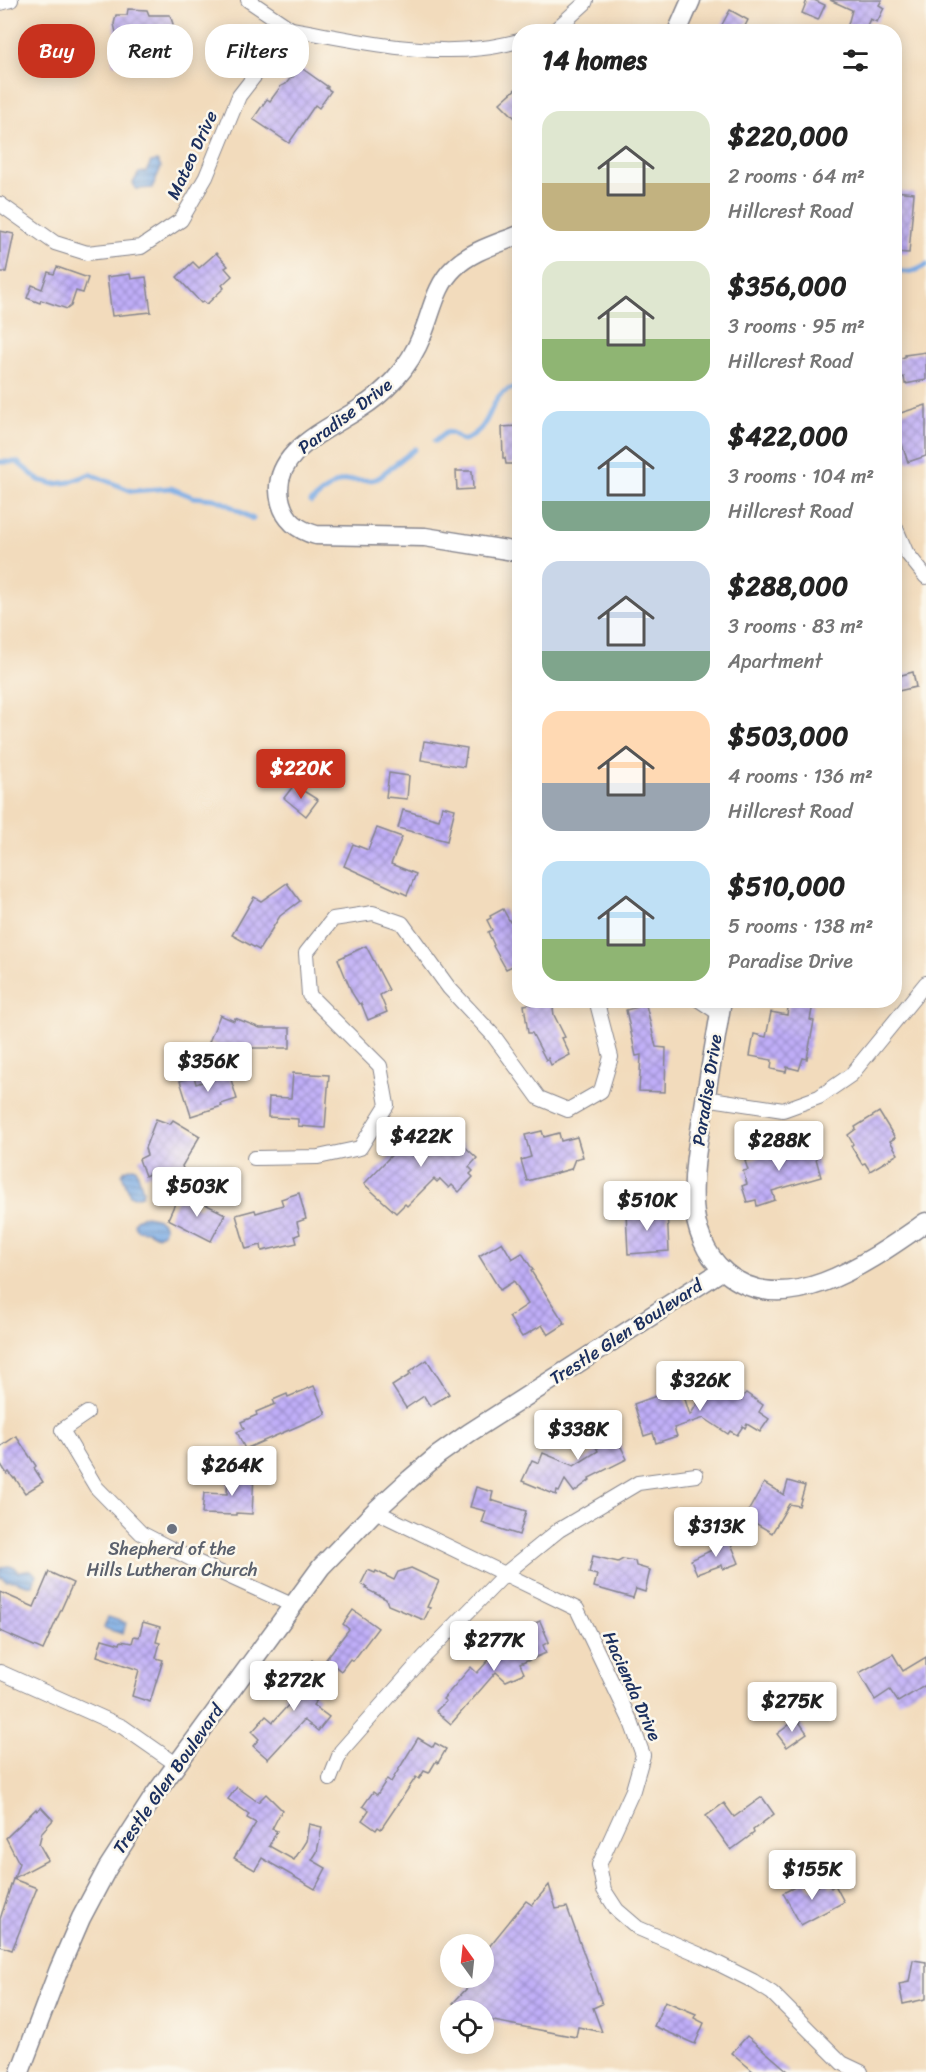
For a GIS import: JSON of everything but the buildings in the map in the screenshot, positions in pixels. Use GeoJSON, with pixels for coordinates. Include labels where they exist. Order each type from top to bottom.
{"type":"FeatureCollection","features":[{"type":"Feature","properties":{"kind":"street"},"geometry":{"type":"LineString","coordinates":[[0,3],[11,0]]}},
{"type":"Feature","properties":{"kind":"street"},"geometry":{"type":"LineString","coordinates":[[248,0],[285,24]]}},
{"type":"Feature","properties":{"kind":"street"},"geometry":{"type":"LineString","coordinates":[[562,24],[586,0]]}},
{"type":"Feature","properties":{"kind":"street"},"geometry":{"type":"LineString","coordinates":[[680,24],[691,0]]}},
{"type":"Feature","properties":{"kind":"street"},"geometry":{"type":"LineString","coordinates":[[309,31],[376,44],[430,50],[482,48],[512,42]]}},
{"type":"Feature","properties":{"kind":"street","name":"Mateo Drive"},"geometry":{"type":"LineString","coordinates":[[0,204],[55,243],[87,253],[141,247],[181,220],[206,177],[239,96],[253,78]]}},
{"type":"Feature","properties":{"kind":"street","name":"Paradise Drive"},"geometry":{"type":"LineString","coordinates":[[512,238],[475,253],[453,268],[442,283],[420,341],[403,370],[370,401],[311,439],[293,454],[283,469],[279,485],[280,501],[287,516],[300,529],[316,535],[425,537],[512,551]]}},
{"type":"Feature","properties":{"kind":"street"},"geometry":{"type":"LineString","coordinates":[[902,543],[906,552],[926,578]]}},
{"type":"Feature","properties":{"kind":"street"},"geometry":{"type":"LineString","coordinates":[[254,1158],[318,1157],[360,1148],[387,1105],[380,1066],[309,995],[306,953],[333,919],[373,913],[402,923],[449,987],[493,1035],[539,1098],[568,1110],[601,1091],[611,1056],[598,1008]]}},
{"type":"Feature","properties":{"kind":"street"},"geometry":{"type":"LineString","coordinates":[[705,1098],[783,1110],[819,1097],[851,1075],[926,983]]}},
{"type":"Feature","properties":{"kind":"street","name":"Paradise Drive"},"geometry":{"type":"LineString","coordinates":[[721,1008],[694,1174],[694,1210],[704,1243],[723,1270],[743,1283],[764,1289],[792,1289],[813,1285],[858,1267],[926,1222]]}},
{"type":"Feature","properties":{"kind":"street","name":"Trestle Glen Boulevard"},"geometry":{"type":"LineString","coordinates":[[20,2072],[59,1968],[94,1893],[124,1842],[176,1764],[328,1559],[375,1511],[425,1466],[469,1433],[723,1270]]}},
{"type":"Feature","properties":{"kind":"street"},"geometry":{"type":"LineString","coordinates":[[87,1413],[62,1430],[96,1486],[141,1533],[195,1561],[292,1605]]}},
{"type":"Feature","properties":{"kind":"street"},"geometry":{"type":"LineString","coordinates":[[330,1779],[341,1751],[424,1657],[506,1573],[559,1530],[638,1483],[696,1475]]}},
{"type":"Feature","properties":{"kind":"street","name":"Hacienda Drive"},"geometry":{"type":"LineString","coordinates":[[375,1511],[577,1609],[631,1722],[642,1755],[633,1790],[599,1865],[604,1890],[617,1910],[638,1928],[703,1956],[772,1993],[842,2063],[861,2072]]}},
{"type":"Feature","properties":{"kind":"street"},"geometry":{"type":"LineString","coordinates":[[0,1672],[123,1727],[176,1764]]}},
{"type":"Feature","properties":{"kind":"water"},"geometry":{"type":"Polygon","coordinates":[[[157,161],[161,167],[152,188],[136,189],[133,183],[139,173],[146,172],[151,162],[157,161]]]}},
{"type":"Feature","properties":{"kind":"water"},"geometry":{"type":"Polygon","coordinates":[[[133,1167],[136,1168],[143,1190],[142,1195],[134,1197],[130,1195],[122,1174],[133,1167]]]}},
{"type":"Feature","properties":{"kind":"water"},"geometry":{"type":"Polygon","coordinates":[[[142,1216],[161,1221],[165,1226],[163,1233],[157,1236],[148,1231],[137,1230],[134,1224],[136,1219],[142,1216]]]}},
{"type":"Feature","properties":{"kind":"water"},"geometry":{"type":"Polygon","coordinates":[[[7,1566],[15,1567],[18,1572],[31,1570],[36,1575],[33,1585],[0,1578],[0,1569],[7,1566]]]}},
{"type":"Feature","properties":{"kind":"water"},"geometry":{"type":"Polygon","coordinates":[[[108,1617],[126,1623],[123,1634],[104,1628],[108,1617]]]}},
{"type":"Feature","properties":{"kind":"waterway"},"geometry":{"type":"LineString","coordinates":[[902,272],[910,272],[926,265]]}},
{"type":"Feature","properties":{"kind":"waterway"},"geometry":{"type":"LineString","coordinates":[[435,441],[446,432],[452,433],[463,441],[471,436],[482,427],[499,396],[512,389]]}},
{"type":"Feature","properties":{"kind":"waterway"},"geometry":{"type":"LineString","coordinates":[[311,502],[339,482],[376,479],[415,449]]}},
{"type":"Feature","properties":{"kind":"waterway"},"geometry":{"type":"LineString","coordinates":[[0,462],[17,462],[39,480],[54,484],[70,482],[90,474],[132,491],[171,488],[193,497],[223,502],[253,519]]}},
{"type":"Feature","properties":{"kind":"place","name":"Shepherd of the Hills Lutheran Church"},"geometry":{"type":"Point","coordinates":[172,1529]}}]}
